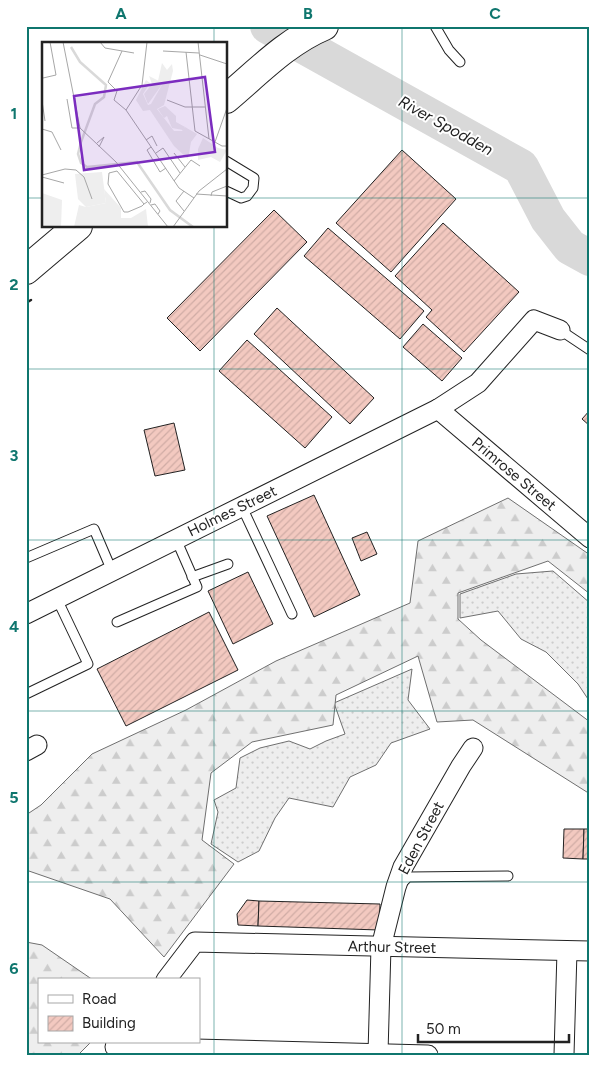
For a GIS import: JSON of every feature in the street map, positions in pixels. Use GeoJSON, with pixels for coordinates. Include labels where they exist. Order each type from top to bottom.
{"type":"FeatureCollection","features":[{"type":"Feature","properties":{"kind":"main road"},"geometry":{"type":"LineString","coordinates":[[228,96],[282,50],[312,31],[324,26]]}},
{"type":"Feature","properties":{"kind":"main road"},"geometry":{"type":"LineString","coordinates":[[27,270],[76,228]]}},
{"type":"Feature","properties":{"kind":"street","name":"Holmes Street"},"geometry":{"type":"LineString","coordinates":[[26,614],[438,409],[478,383],[534,320],[560,330]]}},
{"type":"Feature","properties":{"kind":"street","name":"Primrose Street"},"geometry":{"type":"LineString","coordinates":[[438,409],[590,538]]}},
{"type":"Feature","properties":{"kind":"street","name":"Eden Street"},"geometry":{"type":"LineString","coordinates":[[386,1054],[381,946],[396,888],[403,867],[473,748]]}},
{"type":"Feature","properties":{"kind":"street","name":"Arthur Street"},"geometry":{"type":"LineString","coordinates":[[168,978],[195,942],[590,951]]}},
{"type":"Feature","properties":{"kind":"street"},"geometry":{"type":"LineString","coordinates":[[564,1055],[566,951]]}},
{"type":"Feature","properties":{"kind":"street"},"geometry":{"type":"LineString","coordinates":[[114,1048],[428,1055]]}},
{"type":"Feature","properties":{"kind":"lane"},"geometry":{"type":"LineString","coordinates":[[435,26],[448,50],[460,62]]}},
{"type":"Feature","properties":{"kind":"lane"},"geometry":{"type":"LineString","coordinates":[[228,163],[254,178],[252,188],[247,196],[241,198],[228,192]]}},
{"type":"Feature","properties":{"kind":"lane"},"geometry":{"type":"LineString","coordinates":[[560,330],[590,350]]}},
{"type":"Feature","properties":{"kind":"lane"},"geometry":{"type":"LineString","coordinates":[[242,507],[292,614]]}},
{"type":"Feature","properties":{"kind":"lane"},"geometry":{"type":"LineString","coordinates":[[26,558],[94,529],[112,571]]}},
{"type":"Feature","properties":{"kind":"lane"},"geometry":{"type":"LineString","coordinates":[[117,622],[197,587],[176,540]]}},
{"type":"Feature","properties":{"kind":"lane"},"geometry":{"type":"LineString","coordinates":[[192,577],[228,564]]}},
{"type":"Feature","properties":{"kind":"lane"},"geometry":{"type":"LineString","coordinates":[[26,694],[88,664],[56,599]]}},
{"type":"Feature","properties":{"kind":"lane"},"geometry":{"type":"LineString","coordinates":[[396,888],[408,877],[508,876]]}},
{"type":"Feature","properties":{"kind":"green space"},"geometry":{"type":"Polygon","coordinates":[[[508,498],[590,555],[590,594],[548,561],[458,593],[458,619],[481,640],[590,722],[590,794],[473,720],[437,722],[418,656],[336,695],[333,725],[252,742],[211,773],[202,840],[234,864],[164,957],[110,899],[26,870],[26,815],[41,805],[92,754],[186,710],[276,661],[410,603],[418,541],[508,498]]]}},
{"type":"Feature","properties":{"kind":"green space"},"geometry":{"type":"Polygon","coordinates":[[[553,571],[590,603],[590,702],[578,684],[546,652],[521,639],[498,611],[460,618],[460,594],[516,574],[553,571]]]}},
{"type":"Feature","properties":{"kind":"green space"},"geometry":{"type":"Polygon","coordinates":[[[412,669],[408,700],[430,729],[391,743],[376,765],[350,777],[333,807],[289,798],[275,818],[259,851],[238,862],[211,844],[218,812],[214,800],[236,788],[240,758],[260,748],[289,741],[310,749],[345,734],[334,703],[412,669]]]}},
{"type":"Feature","properties":{"kind":"green space"},"geometry":{"type":"Polygon","coordinates":[[[26,942],[42,945],[90,978],[38,978],[38,1044],[89,1044],[78,1055],[26,1055],[26,942]]]}},
{"type":"Feature","properties":{"kind":"building"},"geometry":{"type":"Polygon","coordinates":[[[402,150],[456,199],[391,272],[336,223],[402,150]]]}},
{"type":"Feature","properties":{"kind":"building"},"geometry":{"type":"Polygon","coordinates":[[[274,210],[307,242],[200,351],[167,318],[274,210]]]}},
{"type":"Feature","properties":{"kind":"building"},"geometry":{"type":"Polygon","coordinates":[[[443,223],[519,292],[464,352],[426,317],[432,310],[395,276],[443,223]]]}},
{"type":"Feature","properties":{"kind":"building"},"geometry":{"type":"Polygon","coordinates":[[[328,228],[424,311],[400,339],[304,256],[328,228]]]}},
{"type":"Feature","properties":{"kind":"building"},"geometry":{"type":"Polygon","coordinates":[[[277,308],[374,398],[350,424],[254,334],[277,308]]]}},
{"type":"Feature","properties":{"kind":"building"},"geometry":{"type":"Polygon","coordinates":[[[423,324],[462,358],[442,381],[403,347],[423,324]]]}},
{"type":"Feature","properties":{"kind":"building"},"geometry":{"type":"Polygon","coordinates":[[[247,340],[332,417],[305,448],[219,371],[247,340]]]}},
{"type":"Feature","properties":{"kind":"building"},"geometry":{"type":"Polygon","coordinates":[[[590,410],[590,426],[582,419],[590,410]]]}},
{"type":"Feature","properties":{"kind":"building"},"geometry":{"type":"Polygon","coordinates":[[[174,423],[185,470],[155,476],[144,430],[174,423]]]}},
{"type":"Feature","properties":{"kind":"building"},"geometry":{"type":"Polygon","coordinates":[[[314,495],[360,595],[314,617],[267,516],[314,495]]]}},
{"type":"Feature","properties":{"kind":"building"},"geometry":{"type":"Polygon","coordinates":[[[367,532],[377,554],[361,561],[352,538],[367,532]]]}},
{"type":"Feature","properties":{"kind":"building"},"geometry":{"type":"Polygon","coordinates":[[[248,572],[273,624],[233,644],[208,591],[248,572]]]}},
{"type":"Feature","properties":{"kind":"building"},"geometry":{"type":"Polygon","coordinates":[[[209,612],[238,670],[126,726],[97,669],[209,612]]]}},
{"type":"Feature","properties":{"kind":"building"},"geometry":{"type":"Polygon","coordinates":[[[564,829],[584,829],[583,859],[563,858],[564,829]]]}},
{"type":"Feature","properties":{"kind":"building"},"geometry":{"type":"Polygon","coordinates":[[[584,829],[590,829],[590,859],[583,859],[584,829]]]}},
{"type":"Feature","properties":{"kind":"building"},"geometry":{"type":"Polygon","coordinates":[[[247,900],[259,901],[258,926],[238,925],[237,914],[247,900]]]}},
{"type":"Feature","properties":{"kind":"building"},"geometry":{"type":"Polygon","coordinates":[[[259,901],[380,904],[379,930],[258,926],[259,901]]]}},
{"type":"Feature","properties":{"kind":"waterway","name":"River Spodden"},"geometry":{"type":"LineString","coordinates":[[268,26],[521,167],[548,219],[570,247],[590,258]]}},
{"type":"Feature","properties":{"kind":"wall"},"geometry":{"type":"LineString","coordinates":[[26,303],[31,300]]}}]}
